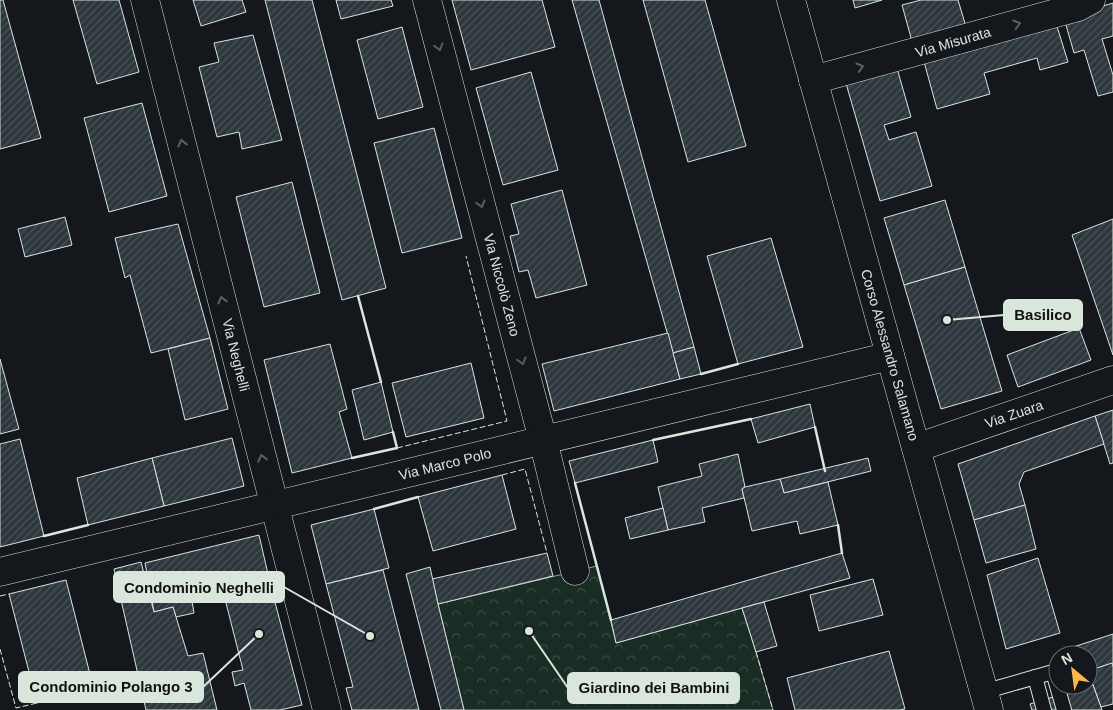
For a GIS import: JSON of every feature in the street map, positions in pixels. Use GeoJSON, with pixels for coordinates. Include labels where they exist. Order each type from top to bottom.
{"type":"FeatureCollection","features":[{"type":"Feature","properties":{"kind":"street","name":"Via Neghelli"},"geometry":{"type":"LineString","coordinates":[[145,0],[327,710]]}},
{"type":"Feature","properties":{"kind":"street","name":"Via Niccolò Zeno"},"geometry":{"type":"LineString","coordinates":[[427,0],[543,440],[575,571]]}},
{"type":"Feature","properties":{"kind":"street","name":"Corso Alessandro Salamano"},"geometry":{"type":"LineString","coordinates":[[790,0],[986,701]]}},
{"type":"Feature","properties":{"kind":"street","name":"Via Misurata"},"geometry":{"type":"LineString","coordinates":[[813,80],[1078,7],[1091,0]]}},
{"type":"Feature","properties":{"kind":"street","name":"Via Marco Polo"},"geometry":{"type":"LineString","coordinates":[[0,572],[890,356]]}},
{"type":"Feature","properties":{"kind":"street","name":"Via Zuara"},"geometry":{"type":"LineString","coordinates":[[916,448],[1113,380]]}},
{"type":"Feature","properties":{"kind":"lane"},"geometry":{"type":"LineString","coordinates":[[986,701],[1035,677],[1053,672],[1064,710]]}},
{"type":"Feature","properties":{"kind":"lane"},"geometry":{"type":"LineString","coordinates":[[1035,677],[1044,710]]}},
{"type":"Feature","properties":{"kind":"green space"},"geometry":{"type":"Polygon","coordinates":[[[597,566],[616,643],[742,608],[773,710],[464,710],[438,604],[597,566]]]}},
{"type":"Feature","properties":{"kind":"building"},"geometry":{"type":"Polygon","coordinates":[[[0,0],[3,0],[41,138],[0,149],[0,0]]]}},
{"type":"Feature","properties":{"kind":"building"},"geometry":{"type":"Polygon","coordinates":[[[73,0],[119,0],[139,72],[97,84],[73,0]]]}},
{"type":"Feature","properties":{"kind":"building"},"geometry":{"type":"Polygon","coordinates":[[[193,0],[242,0],[246,12],[201,26],[193,0]]]}},
{"type":"Feature","properties":{"kind":"building"},"geometry":{"type":"Polygon","coordinates":[[[265,0],[312,0],[386,288],[342,300],[265,0]]]}},
{"type":"Feature","properties":{"kind":"building"},"geometry":{"type":"Polygon","coordinates":[[[336,0],[391,0],[393,6],[341,19],[336,0]]]}},
{"type":"Feature","properties":{"kind":"building"},"geometry":{"type":"Polygon","coordinates":[[[452,0],[542,0],[555,47],[471,70],[452,0]]]}},
{"type":"Feature","properties":{"kind":"building"},"geometry":{"type":"Polygon","coordinates":[[[572,0],[599,0],[694,347],[673,353],[572,0]]]}},
{"type":"Feature","properties":{"kind":"building"},"geometry":{"type":"Polygon","coordinates":[[[643,0],[705,0],[746,146],[688,162],[643,0]]]}},
{"type":"Feature","properties":{"kind":"building"},"geometry":{"type":"Polygon","coordinates":[[[853,0],[882,0],[855,8],[853,0]]]}},
{"type":"Feature","properties":{"kind":"building"},"geometry":{"type":"Polygon","coordinates":[[[921,0],[958,0],[967,30],[913,45],[902,5],[921,0]]]}},
{"type":"Feature","properties":{"kind":"building"},"geometry":{"type":"Polygon","coordinates":[[[1113,3],[1113,36],[1102,39],[1113,75],[1113,92],[1098,96],[1084,50],[1074,53],[1064,18],[1113,3]]]}},
{"type":"Feature","properties":{"kind":"building"},"geometry":{"type":"Polygon","coordinates":[[[1055,20],[1068,62],[1040,70],[1037,58],[984,73],[990,94],[937,109],[923,58],[1055,20]]]}},
{"type":"Feature","properties":{"kind":"building"},"geometry":{"type":"Polygon","coordinates":[[[402,27],[423,107],[378,119],[357,40],[402,27]]]}},
{"type":"Feature","properties":{"kind":"building"},"geometry":{"type":"Polygon","coordinates":[[[253,35],[282,140],[242,149],[239,132],[217,137],[199,67],[219,62],[214,43],[253,35]]]}},
{"type":"Feature","properties":{"kind":"building"},"geometry":{"type":"Polygon","coordinates":[[[896,65],[911,117],[884,125],[889,140],[916,132],[932,186],[880,201],[845,80],[896,65]]]}},
{"type":"Feature","properties":{"kind":"building"},"geometry":{"type":"Polygon","coordinates":[[[531,72],[558,170],[503,185],[476,88],[531,72]]]}},
{"type":"Feature","properties":{"kind":"building"},"geometry":{"type":"Polygon","coordinates":[[[142,103],[167,196],[109,212],[84,118],[142,103]]]}},
{"type":"Feature","properties":{"kind":"building"},"geometry":{"type":"Polygon","coordinates":[[[434,128],[462,238],[402,253],[374,143],[434,128]]]}},
{"type":"Feature","properties":{"kind":"building"},"geometry":{"type":"Polygon","coordinates":[[[292,182],[320,293],[264,307],[236,197],[292,182]]]}},
{"type":"Feature","properties":{"kind":"building"},"geometry":{"type":"Polygon","coordinates":[[[562,190],[587,285],[536,298],[528,270],[519,272],[510,236],[519,234],[511,204],[562,190]]]}},
{"type":"Feature","properties":{"kind":"building"},"geometry":{"type":"Polygon","coordinates":[[[945,200],[965,267],[904,285],[884,218],[945,200]]]}},
{"type":"Feature","properties":{"kind":"building"},"geometry":{"type":"Polygon","coordinates":[[[65,217],[72,245],[25,257],[18,229],[65,217]]]}},
{"type":"Feature","properties":{"kind":"building"},"geometry":{"type":"Polygon","coordinates":[[[1113,219],[1113,355],[1072,235],[1113,219]]]}},
{"type":"Feature","properties":{"kind":"building"},"geometry":{"type":"Polygon","coordinates":[[[178,224],[210,338],[151,353],[130,275],[125,278],[115,238],[178,224]]]}},
{"type":"Feature","properties":{"kind":"building"},"geometry":{"type":"Polygon","coordinates":[[[771,238],[803,347],[738,364],[707,256],[771,238]]]}},
{"type":"Feature","properties":{"kind":"building"},"geometry":{"type":"Polygon","coordinates":[[[965,267],[1002,391],[941,409],[904,285],[965,267]]]}},
{"type":"Feature","properties":{"kind":"building"},"geometry":{"type":"Polygon","coordinates":[[[1079,328],[1091,360],[1018,387],[1007,355],[1079,328]]]}},
{"type":"Feature","properties":{"kind":"building"},"geometry":{"type":"Polygon","coordinates":[[[668,333],[680,379],[554,411],[542,364],[668,333]]]}},
{"type":"Feature","properties":{"kind":"building"},"geometry":{"type":"Polygon","coordinates":[[[210,338],[228,409],[185,420],[168,349],[210,338]]]}},
{"type":"Feature","properties":{"kind":"building"},"geometry":{"type":"Polygon","coordinates":[[[330,344],[347,409],[339,412],[352,458],[292,473],[264,360],[330,344]]]}},
{"type":"Feature","properties":{"kind":"building"},"geometry":{"type":"Polygon","coordinates":[[[694,347],[701,374],[680,379],[673,353],[694,347]]]}},
{"type":"Feature","properties":{"kind":"building"},"geometry":{"type":"Polygon","coordinates":[[[0,359],[19,429],[0,434],[0,359]]]}},
{"type":"Feature","properties":{"kind":"building"},"geometry":{"type":"Polygon","coordinates":[[[471,363],[484,418],[406,437],[392,383],[471,363]]]}},
{"type":"Feature","properties":{"kind":"building"},"geometry":{"type":"Polygon","coordinates":[[[381,382],[393,432],[364,440],[352,390],[381,382]]]}},
{"type":"Feature","properties":{"kind":"building"},"geometry":{"type":"Polygon","coordinates":[[[810,404],[815,427],[758,443],[751,419],[810,404]]]}},
{"type":"Feature","properties":{"kind":"building"},"geometry":{"type":"Polygon","coordinates":[[[1113,410],[1113,463],[1110,464],[1095,416],[1113,410]]]}},
{"type":"Feature","properties":{"kind":"building"},"geometry":{"type":"Polygon","coordinates":[[[1095,416],[1104,444],[1024,472],[1019,484],[1025,505],[974,520],[958,464],[1095,416]]]}},
{"type":"Feature","properties":{"kind":"building"},"geometry":{"type":"Polygon","coordinates":[[[232,438],[244,486],[164,506],[152,458],[232,438]]]}},
{"type":"Feature","properties":{"kind":"building"},"geometry":{"type":"Polygon","coordinates":[[[20,439],[44,536],[0,547],[0,444],[20,439]]]}},
{"type":"Feature","properties":{"kind":"building"},"geometry":{"type":"Polygon","coordinates":[[[653,440],[658,462],[575,483],[569,461],[653,440]]]}},
{"type":"Feature","properties":{"kind":"building"},"geometry":{"type":"Polygon","coordinates":[[[738,454],[745,487],[742,489],[744,498],[702,508],[705,522],[668,530],[658,487],[702,476],[699,464],[738,454]]]}},
{"type":"Feature","properties":{"kind":"building"},"geometry":{"type":"Polygon","coordinates":[[[152,458],[164,506],[88,525],[77,478],[152,458]]]}},
{"type":"Feature","properties":{"kind":"building"},"geometry":{"type":"Polygon","coordinates":[[[868,458],[871,471],[784,493],[780,479],[868,458]]]}},
{"type":"Feature","properties":{"kind":"building"},"geometry":{"type":"Polygon","coordinates":[[[502,475],[516,529],[433,551],[418,497],[502,475]]]}},
{"type":"Feature","properties":{"kind":"building"},"geometry":{"type":"Polygon","coordinates":[[[780,479],[784,493],[828,482],[838,525],[800,534],[797,521],[752,531],[742,489],[780,479]]]}},
{"type":"Feature","properties":{"kind":"building"},"geometry":{"type":"Polygon","coordinates":[[[1025,505],[1036,549],[986,563],[974,520],[1025,505]]]}},
{"type":"Feature","properties":{"kind":"building"},"geometry":{"type":"Polygon","coordinates":[[[663,508],[668,530],[630,539],[625,518],[663,508]]]}},
{"type":"Feature","properties":{"kind":"building"},"geometry":{"type":"Polygon","coordinates":[[[374,509],[389,568],[326,584],[311,525],[374,509]]]}},
{"type":"Feature","properties":{"kind":"building"},"geometry":{"type":"Polygon","coordinates":[[[259,535],[271,587],[225,599],[224,594],[192,601],[194,613],[176,617],[173,607],[154,612],[145,563],[259,535]]]}},
{"type":"Feature","properties":{"kind":"building"},"geometry":{"type":"Polygon","coordinates":[[[547,553],[553,576],[438,604],[432,579],[547,553]]]}},
{"type":"Feature","properties":{"kind":"building"},"geometry":{"type":"Polygon","coordinates":[[[842,553],[850,578],[616,643],[611,620],[842,553]]]}},
{"type":"Feature","properties":{"kind":"building"},"geometry":{"type":"Polygon","coordinates":[[[1038,558],[1060,633],[1006,649],[987,575],[1038,558]]]}},
{"type":"Feature","properties":{"kind":"building"},"geometry":{"type":"Polygon","coordinates":[[[141,562],[154,612],[173,607],[188,656],[203,653],[217,710],[146,710],[114,569],[141,562]]]}},
{"type":"Feature","properties":{"kind":"building"},"geometry":{"type":"Polygon","coordinates":[[[430,567],[464,710],[441,710],[406,574],[430,567]]]}},
{"type":"Feature","properties":{"kind":"building"},"geometry":{"type":"Polygon","coordinates":[[[383,570],[419,710],[352,710],[346,688],[353,687],[326,584],[383,570]]]}},
{"type":"Feature","properties":{"kind":"building"},"geometry":{"type":"Polygon","coordinates":[[[873,579],[883,615],[819,631],[810,595],[873,579]]]}},
{"type":"Feature","properties":{"kind":"building"},"geometry":{"type":"Polygon","coordinates":[[[66,580],[93,686],[37,703],[9,594],[66,580]]]}},
{"type":"Feature","properties":{"kind":"building"},"geometry":{"type":"Polygon","coordinates":[[[271,587],[302,705],[280,710],[251,710],[244,683],[235,686],[232,672],[243,670],[225,599],[271,587]]]}},
{"type":"Feature","properties":{"kind":"building"},"geometry":{"type":"Polygon","coordinates":[[[764,602],[777,646],[756,652],[742,608],[764,602]]]}},
{"type":"Feature","properties":{"kind":"building"},"geometry":{"type":"Polygon","coordinates":[[[1113,634],[1113,663],[1098,668],[1098,645],[1079,645],[1113,634]]]}},
{"type":"Feature","properties":{"kind":"building"},"geometry":{"type":"Polygon","coordinates":[[[889,651],[905,709],[795,710],[787,678],[889,651]]]}},
{"type":"Feature","properties":{"kind":"building"},"geometry":{"type":"Polygon","coordinates":[[[1112,663],[1113,667],[1113,704],[1101,707],[1097,695],[1098,668],[1112,663]]]}},
{"type":"Feature","properties":{"kind":"building"},"geometry":{"type":"Polygon","coordinates":[[[1060,695],[1097,695],[1102,710],[1032,710],[1030,704],[1060,695]]]}},
{"type":"Feature","properties":{"kind":"fence"},"geometry":{"type":"LineString","coordinates":[[397,448],[507,421],[466,256]]}},
{"type":"Feature","properties":{"kind":"fence"},"geometry":{"type":"LineString","coordinates":[[502,475],[525,469],[547,553]]}},
{"type":"Feature","properties":{"kind":"fence"},"geometry":{"type":"LineString","coordinates":[[0,596],[9,594]]}},
{"type":"Feature","properties":{"kind":"fence"},"geometry":{"type":"LineString","coordinates":[[0,649],[16,708],[37,703]]}},
{"type":"Feature","properties":{"kind":"fence"},"geometry":{"type":"LineString","coordinates":[[756,652],[773,710]]}},
{"type":"Feature","properties":{"kind":"wall"},"geometry":{"type":"LineString","coordinates":[[358,296],[381,382]]}},
{"type":"Feature","properties":{"kind":"wall"},"geometry":{"type":"LineString","coordinates":[[701,374],[738,364]]}},
{"type":"Feature","properties":{"kind":"wall"},"geometry":{"type":"LineString","coordinates":[[653,440],[751,419]]}},
{"type":"Feature","properties":{"kind":"wall"},"geometry":{"type":"LineString","coordinates":[[815,427],[825,471]]}},
{"type":"Feature","properties":{"kind":"wall"},"geometry":{"type":"LineString","coordinates":[[352,458],[397,448],[393,432]]}},
{"type":"Feature","properties":{"kind":"wall"},"geometry":{"type":"LineString","coordinates":[[575,483],[611,620]]}},
{"type":"Feature","properties":{"kind":"wall"},"geometry":{"type":"LineString","coordinates":[[374,509],[418,497]]}},
{"type":"Feature","properties":{"kind":"wall"},"geometry":{"type":"LineString","coordinates":[[44,536],[88,525]]}},
{"type":"Feature","properties":{"kind":"wall"},"geometry":{"type":"LineString","coordinates":[[838,525],[842,553]]}},
{"type":"Feature","properties":{"kind":"place","name":"Basilico"},"geometry":{"type":"Point","coordinates":[947,320]}},
{"type":"Feature","properties":{"kind":"place","name":"Giardino dei Bambini"},"geometry":{"type":"Point","coordinates":[529,631]}},
{"type":"Feature","properties":{"kind":"place","name":"Condominio Polango 3"},"geometry":{"type":"Point","coordinates":[259,634]}},
{"type":"Feature","properties":{"kind":"place","name":"Condominio Neghelli"},"geometry":{"type":"Point","coordinates":[370,636]}}]}
